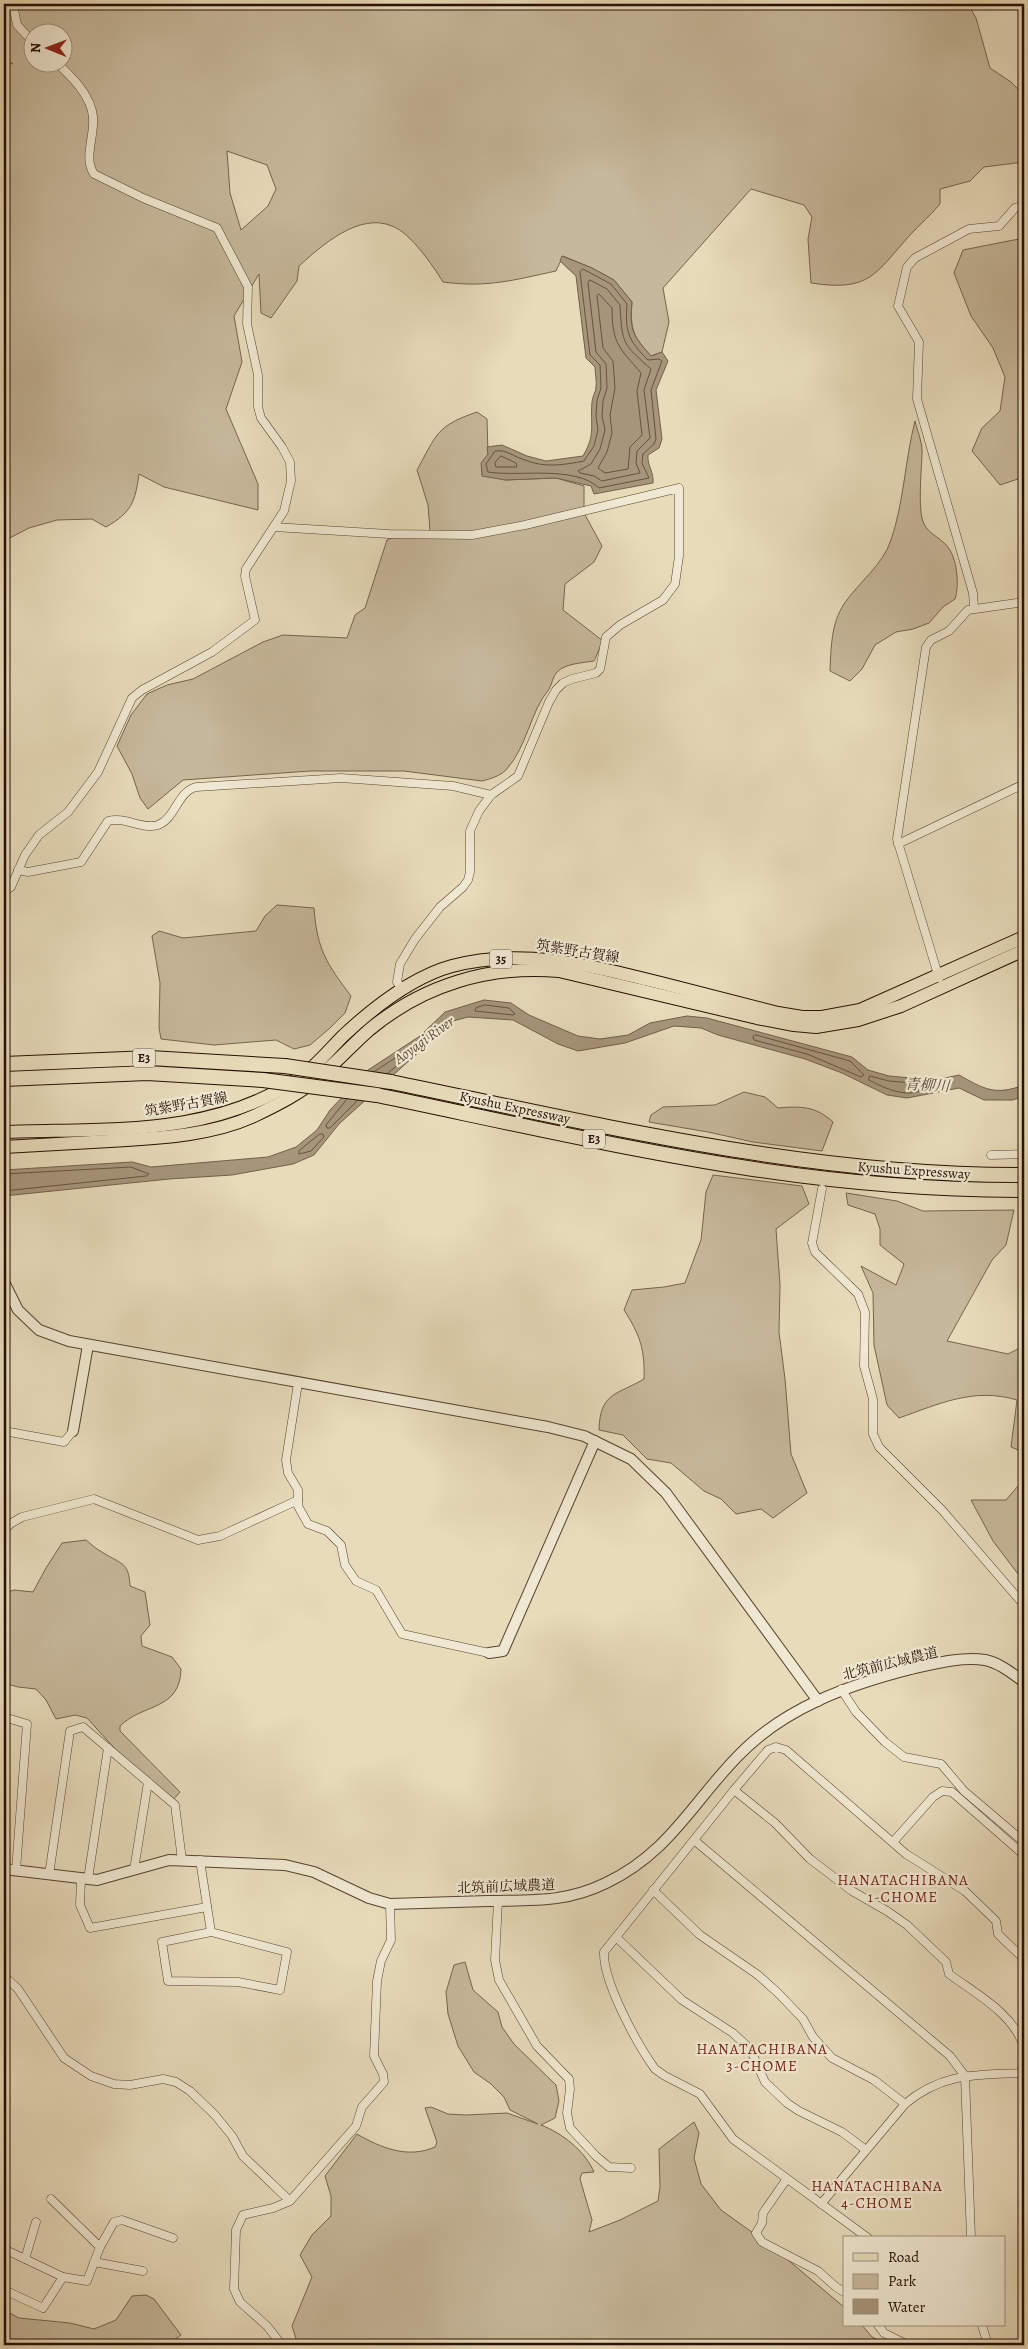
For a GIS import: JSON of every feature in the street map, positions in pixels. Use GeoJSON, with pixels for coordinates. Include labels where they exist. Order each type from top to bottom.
{"type":"FeatureCollection","features":[{"type":"Feature","properties":{"kind":"highway","name":"Kyushu Expressway"},"geometry":{"type":"LineString","coordinates":[[4,1064],[150,1058],[285,1066],[391,1082],[640,1133],[814,1162],[925,1172],[1024,1176]]}},
{"type":"Feature","properties":{"kind":"highway","name":"Kyushu Expressway"},"geometry":{"type":"LineString","coordinates":[[4,1079],[147,1074],[263,1080],[377,1095],[741,1167],[845,1181],[918,1187],[1024,1190]]}},
{"type":"Feature","properties":{"kind":"main road","name":"筑紫野古賀線"},"geometry":{"type":"LineString","coordinates":[[4,1146],[159,1138],[190,1134],[252,1117],[278,1104],[318,1078],[368,1031],[413,1000],[439,987],[472,976],[531,969],[559,971],[756,1018],[816,1027],[858,1020],[901,1006],[939,982],[1024,937]]}},
{"type":"Feature","properties":{"kind":"main road","name":"筑紫野古賀線"},"geometry":{"type":"LineString","coordinates":[[4,1132],[158,1126],[236,1111],[280,1090],[304,1075],[346,1033],[403,990],[430,974],[451,966],[498,959],[546,958],[610,970],[778,1013],[802,1017],[822,1017],[860,1010],[1024,950]]}},
{"type":"Feature","properties":{"kind":"street"},"geometry":{"type":"LineString","coordinates":[[13,4],[17,25],[22,30]]}},
{"type":"Feature","properties":{"kind":"street"},"geometry":{"type":"LineString","coordinates":[[4,891],[11,887],[18,870],[39,835],[68,812],[98,772],[132,698],[142,690],[212,652],[255,620],[245,576],[246,569],[251,558],[284,511],[291,481],[290,462],[262,418],[258,408],[258,375],[246,324],[248,287],[217,228],[143,198],[94,174],[90,168],[89,160],[93,116],[90,106],[77,85],[65,72]]}},
{"type":"Feature","properties":{"kind":"street"},"geometry":{"type":"LineString","coordinates":[[974,608],[973,593],[917,399],[919,342],[898,306],[907,267],[915,258],[969,229],[999,226],[1015,208],[1024,205]]}},
{"type":"Feature","properties":{"kind":"street"},"geometry":{"type":"LineString","coordinates":[[4,255],[4,268]]}},
{"type":"Feature","properties":{"kind":"street"},"geometry":{"type":"LineString","coordinates":[[274,527],[389,534],[472,535],[679,488],[679,556],[674,584],[663,600],[620,625],[606,638],[600,669],[596,674],[572,679],[563,683],[556,690],[549,702],[518,776],[491,795],[479,811],[470,831],[470,872],[468,880],[463,888],[440,907],[415,939],[400,964],[397,982],[403,990]]}},
{"type":"Feature","properties":{"kind":"street"},"geometry":{"type":"LineString","coordinates":[[939,982],[897,839],[926,647],[931,640],[949,631],[964,613],[974,608],[1024,602]]}},
{"type":"Feature","properties":{"kind":"street"},"geometry":{"type":"LineString","coordinates":[[18,870],[28,872],[80,862],[108,821],[116,819],[143,825],[157,825],[167,819],[189,789],[196,787],[341,778],[453,786],[491,795]]}},
{"type":"Feature","properties":{"kind":"street"},"geometry":{"type":"LineString","coordinates":[[898,844],[1024,784]]}},
{"type":"Feature","properties":{"kind":"street"},"geometry":{"type":"LineString","coordinates":[[991,1155],[1024,1154]]}},
{"type":"Feature","properties":{"kind":"street"},"geometry":{"type":"LineString","coordinates":[[822,1189],[812,1242],[815,1252],[858,1294],[866,1312],[864,1366],[873,1399],[873,1434],[879,1446],[942,1510],[1024,1605]]}},
{"type":"Feature","properties":{"kind":"street"},"geometry":{"type":"LineString","coordinates":[[4,1282],[18,1310],[39,1330],[88,1346],[548,1427],[584,1436],[631,1459],[666,1493],[818,1701]]}},
{"type":"Feature","properties":{"kind":"street"},"geometry":{"type":"LineString","coordinates":[[4,1431],[64,1442],[73,1431],[88,1346]]}},
{"type":"Feature","properties":{"kind":"street"},"geometry":{"type":"LineString","coordinates":[[298,1383],[286,1460],[288,1472],[298,1490],[298,1506],[308,1524],[327,1531],[341,1545],[345,1565],[356,1581],[376,1590],[402,1634],[489,1653],[503,1651],[595,1441]]}},
{"type":"Feature","properties":{"kind":"street"},"geometry":{"type":"LineString","coordinates":[[4,1531],[10,1524],[22,1517],[94,1498],[198,1540],[209,1539],[220,1536],[298,1500]]}},
{"type":"Feature","properties":{"kind":"street","name":"北筑前広域農道"},"geometry":{"type":"LineString","coordinates":[[4,1869],[98,1880],[169,1860],[200,1860],[285,1865],[314,1872],[368,1898],[390,1904],[528,1901],[572,1897],[620,1876],[659,1848],[679,1827],[714,1782],[739,1754],[786,1718],[841,1689],[922,1667],[964,1660],[986,1660],[1005,1668],[1024,1682]]}},
{"type":"Feature","properties":{"kind":"street"},"geometry":{"type":"LineString","coordinates":[[841,1689],[856,1712],[885,1742],[904,1757],[941,1764],[964,1791],[1024,1842]]}},
{"type":"Feature","properties":{"kind":"street"},"geometry":{"type":"LineString","coordinates":[[4,1717],[27,1724],[16,1870]]}},
{"type":"Feature","properties":{"kind":"street"},"geometry":{"type":"LineString","coordinates":[[49,1875],[70,1732],[83,1727],[176,1805],[182,1860]]}},
{"type":"Feature","properties":{"kind":"street"},"geometry":{"type":"LineString","coordinates":[[865,2236],[786,2180],[733,2139],[700,2094],[655,2069],[613,1990],[604,1966],[604,1952],[734,1790],[768,1750],[776,1747],[786,1750],[906,1854],[965,1891],[996,1922],[998,1934],[1024,1959]]}},
{"type":"Feature","properties":{"kind":"street"},"geometry":{"type":"LineString","coordinates":[[108,1748],[80,1905],[90,1928],[207,1907]]}},
{"type":"Feature","properties":{"kind":"street"},"geometry":{"type":"LineString","coordinates":[[134,1870],[148,1782]]}},
{"type":"Feature","properties":{"kind":"street"},"geometry":{"type":"LineString","coordinates":[[734,1790],[775,1823],[810,1859],[852,1891],[888,1911],[907,1925],[946,1962],[949,1974],[1003,2014],[1014,2026],[1024,2047]]}},
{"type":"Feature","properties":{"kind":"street"},"geometry":{"type":"LineString","coordinates":[[893,1842],[932,1797],[942,1792],[952,1792],[1024,1855]]}},
{"type":"Feature","properties":{"kind":"street"},"geometry":{"type":"LineString","coordinates":[[694,1840],[950,2056],[965,2076],[971,2236]]}},
{"type":"Feature","properties":{"kind":"street"},"geometry":{"type":"LineString","coordinates":[[200,1860],[211,1932]]}},
{"type":"Feature","properties":{"kind":"street"},"geometry":{"type":"LineString","coordinates":[[653,1890],[700,1935],[778,1992],[803,2019],[813,2037],[832,2058],[874,2080],[905,2104]]}},
{"type":"Feature","properties":{"kind":"street"},"geometry":{"type":"LineString","coordinates":[[498,1901],[495,1960],[499,1980],[537,2046],[569,2079],[570,2090],[567,2112],[570,2128],[609,2167],[631,2168]]}},
{"type":"Feature","properties":{"kind":"street"},"geometry":{"type":"LineString","coordinates":[[282,2345],[267,2326],[240,2302],[234,2288],[236,2230],[243,2215],[256,2210],[273,2208],[290,2201],[356,2126],[362,2107],[384,2082],[384,2074],[374,2056],[377,1981],[382,1961],[391,1940],[390,1904]]}},
{"type":"Feature","properties":{"kind":"street"},"geometry":{"type":"LineString","coordinates":[[211,1932],[287,1952],[280,1990],[238,1982],[168,1981],[162,1942],[211,1932]]}},
{"type":"Feature","properties":{"kind":"street"},"geometry":{"type":"LineString","coordinates":[[616,1937],[682,2000],[709,2016],[740,2040],[753,2055],[765,2082],[787,2103],[799,2112],[842,2132],[866,2150]]}},
{"type":"Feature","properties":{"kind":"street"},"geometry":{"type":"LineString","coordinates":[[4,1976],[18,1989],[64,2058],[90,2076],[114,2084],[130,2085],[163,2080],[176,2082],[190,2091],[215,2115],[232,2136],[242,2156],[290,2201]]}},
{"type":"Feature","properties":{"kind":"street"},"geometry":{"type":"LineString","coordinates":[[822,2204],[905,2104],[920,2091],[936,2084],[965,2076],[1024,2073]]}},
{"type":"Feature","properties":{"kind":"street"},"geometry":{"type":"LineString","coordinates":[[786,2180],[763,2213],[762,2223],[756,2233],[762,2242],[818,2271],[843,2291]]}},
{"type":"Feature","properties":{"kind":"street"},"geometry":{"type":"LineString","coordinates":[[51,2200],[100,2247]]}},
{"type":"Feature","properties":{"kind":"street"},"geometry":{"type":"LineString","coordinates":[[4,2249],[63,2276],[87,2281],[100,2247],[114,2222],[122,2220],[173,2238]]}},
{"type":"Feature","properties":{"kind":"street"},"geometry":{"type":"LineString","coordinates":[[25,2259],[36,2222]]}},
{"type":"Feature","properties":{"kind":"street"},"geometry":{"type":"LineString","coordinates":[[94,2262],[143,2271]]}},
{"type":"Feature","properties":{"kind":"street"},"geometry":{"type":"LineString","coordinates":[[4,2290],[43,2308],[63,2276]]}},
{"type":"Feature","properties":{"kind":"street"},"geometry":{"type":"LineString","coordinates":[[879,2326],[884,2333],[908,2345]]}},
{"type":"Feature","properties":{"kind":"street"},"geometry":{"type":"LineString","coordinates":[[982,2326],[988,2345]]}},
{"type":"Feature","properties":{"kind":"green space"},"geometry":{"type":"Polygon","coordinates":[[[4,4],[968,4],[976,18],[990,68],[1011,82],[1024,95],[1024,162],[984,167],[970,181],[940,189],[940,204],[879,270],[859,282],[846,285],[811,283],[808,239],[812,217],[804,205],[751,189],[663,288],[669,322],[662,352],[651,356],[634,332],[632,326],[632,302],[614,280],[592,268],[563,256],[556,271],[487,284],[443,282],[421,251],[407,235],[399,230],[379,223],[354,227],[329,241],[299,266],[297,281],[271,318],[261,313],[259,274],[234,316],[242,362],[226,409],[258,484],[258,510],[164,487],[139,474],[136,492],[131,505],[122,516],[106,527],[92,519],[57,520],[29,528],[4,541],[4,61],[13,64],[4,58],[4,4]],[[227,151],[230,193],[241,230],[268,206],[276,189],[267,165],[227,151]]]}},
{"type":"Feature","properties":{"kind":"green space"},"geometry":{"type":"Polygon","coordinates":[[[1024,238],[1024,477],[1000,485],[972,451],[982,428],[1000,411],[1005,377],[993,348],[971,316],[954,273],[963,250],[1024,238]]]}},
{"type":"Feature","properties":{"kind":"green space"},"geometry":{"type":"Polygon","coordinates":[[[477,412],[487,419],[488,454],[505,480],[556,478],[584,486],[584,513],[602,546],[594,562],[565,584],[563,610],[603,641],[594,661],[570,665],[561,669],[556,674],[537,708],[519,751],[506,770],[498,776],[482,781],[404,771],[310,771],[183,780],[148,809],[140,798],[132,774],[117,746],[131,715],[147,694],[167,685],[193,679],[263,642],[283,635],[347,638],[355,615],[365,608],[387,540],[404,533],[430,531],[428,505],[417,470],[429,448],[445,427],[477,412]]]}},
{"type":"Feature","properties":{"kind":"green space"},"geometry":{"type":"Polygon","coordinates":[[[915,421],[922,447],[920,499],[922,518],[932,534],[948,547],[954,560],[957,577],[955,599],[943,607],[929,623],[913,629],[896,632],[875,645],[862,669],[850,681],[830,671],[831,645],[836,620],[844,604],[882,558],[891,540],[899,511],[915,421]]]}},
{"type":"Feature","properties":{"kind":"green space"},"geometry":{"type":"Polygon","coordinates":[[[277,905],[314,908],[315,923],[325,956],[351,996],[345,1013],[310,1045],[294,1049],[276,1040],[214,1045],[161,1039],[159,1028],[160,983],[152,936],[159,931],[183,938],[256,931],[265,916],[277,905]]]}},
{"type":"Feature","properties":{"kind":"green space"},"geometry":{"type":"Polygon","coordinates":[[[744,1092],[765,1097],[778,1108],[807,1108],[827,1117],[833,1122],[822,1151],[753,1142],[649,1122],[651,1115],[663,1107],[715,1105],[744,1092]]]}},
{"type":"Feature","properties":{"kind":"green space"},"geometry":{"type":"Polygon","coordinates":[[[713,1175],[802,1186],[809,1204],[776,1229],[780,1285],[779,1332],[791,1454],[807,1493],[773,1518],[761,1509],[736,1514],[721,1499],[704,1491],[671,1463],[647,1459],[623,1435],[599,1430],[600,1418],[607,1401],[618,1392],[644,1379],[644,1359],[638,1335],[624,1310],[632,1290],[685,1283],[701,1240],[706,1192],[713,1175]]]}},
{"type":"Feature","properties":{"kind":"green space"},"geometry":{"type":"Polygon","coordinates":[[[846,1193],[897,1201],[923,1211],[1014,1210],[1006,1245],[992,1260],[947,1341],[1008,1354],[1020,1348],[1024,1339],[1024,1479],[1023,1452],[1011,1447],[1017,1400],[1001,1396],[971,1396],[899,1418],[887,1405],[874,1345],[873,1293],[861,1266],[896,1285],[904,1264],[880,1245],[880,1229],[875,1214],[848,1205],[846,1193]]]}},
{"type":"Feature","properties":{"kind":"green space"},"geometry":{"type":"Polygon","coordinates":[[[1024,1479],[1024,1582],[993,1541],[971,1500],[1006,1500],[1024,1479]]]}},
{"type":"Feature","properties":{"kind":"green space"},"geometry":{"type":"Polygon","coordinates":[[[86,1540],[122,1564],[128,1572],[130,1586],[145,1592],[150,1625],[141,1636],[142,1646],[172,1657],[181,1669],[179,1683],[167,1699],[159,1705],[139,1713],[120,1726],[120,1731],[180,1792],[173,1800],[116,1750],[87,1718],[75,1715],[56,1719],[46,1700],[36,1689],[8,1684],[8,1677],[4,1676],[4,1593],[14,1590],[33,1592],[62,1543],[86,1540]]]}},
{"type":"Feature","properties":{"kind":"green space"},"geometry":{"type":"Polygon","coordinates":[[[465,1962],[473,1990],[498,2012],[502,2027],[514,2044],[556,2085],[559,2101],[555,2118],[541,2125],[565,2138],[579,2150],[594,2172],[582,2173],[580,2179],[592,2220],[589,2232],[620,2220],[658,2201],[660,2187],[659,2149],[694,2122],[699,2133],[694,2158],[701,2184],[721,2210],[770,2245],[843,2306],[843,2326],[863,2326],[872,2337],[888,2345],[298,2345],[292,2326],[312,2277],[300,2255],[312,2235],[331,2216],[331,2196],[325,2176],[357,2134],[376,2144],[405,2152],[415,2152],[435,2147],[437,2142],[425,2108],[431,2107],[448,2114],[507,2113],[538,2124],[510,2110],[504,2097],[491,2084],[474,2072],[458,2046],[448,2014],[446,1992],[454,1965],[465,1962]]]}},
{"type":"Feature","properties":{"kind":"green space"},"geometry":{"type":"Polygon","coordinates":[[[146,2295],[154,2299],[181,2335],[167,2345],[4,2345],[4,2310],[19,2318],[70,2323],[94,2329],[116,2320],[132,2296],[146,2295]]]}},
{"type":"Feature","properties":{"kind":"water"},"geometry":{"type":"Polygon","coordinates":[[[562,256],[592,268],[614,280],[632,302],[631,319],[636,338],[651,356],[662,352],[668,361],[656,390],[662,439],[659,448],[648,455],[653,483],[594,494],[591,486],[556,478],[505,480],[482,476],[481,463],[488,454],[487,447],[502,445],[527,456],[546,461],[583,456],[590,442],[592,400],[596,385],[595,367],[586,358],[576,276],[560,261],[562,256]]]}},
{"type":"Feature","properties":{"kind":"water"},"geometry":{"type":"Polygon","coordinates":[[[484,1000],[511,1003],[529,1015],[578,1036],[600,1039],[628,1035],[650,1023],[687,1016],[707,1018],[852,1057],[868,1070],[889,1076],[935,1080],[959,1075],[990,1089],[1005,1090],[1024,1085],[1024,1096],[1013,1100],[984,1100],[959,1088],[907,1098],[887,1095],[842,1073],[805,1059],[718,1035],[701,1028],[674,1026],[625,1043],[578,1051],[558,1044],[513,1020],[468,1017],[453,1021],[339,1124],[314,1155],[293,1164],[232,1175],[169,1179],[4,1196],[4,1170],[132,1162],[151,1167],[268,1157],[296,1147],[317,1130],[330,1110],[368,1070],[420,1036],[445,1012],[484,1000]]]}},
{"type":"Feature","properties":{"kind":"district","name":"HANATACHIBANA 1-CHOME"},"geometry":{"type":"Point","coordinates":[903,1888]}},
{"type":"Feature","properties":{"kind":"district","name":"HANATACHIBANA 3-CHOME"},"geometry":{"type":"Point","coordinates":[762,2058]}},
{"type":"Feature","properties":{"kind":"district","name":"HANATACHIBANA 4-CHOME"},"geometry":{"type":"Point","coordinates":[877,2194]}},
{"type":"Feature","properties":{"kind":"water label","name":"Aoyagi River"},"geometry":{"type":"Point","coordinates":[424,1040]}},
{"type":"Feature","properties":{"kind":"water label","name":"青柳川"},"geometry":{"type":"Point","coordinates":[927,1085]}}]}
